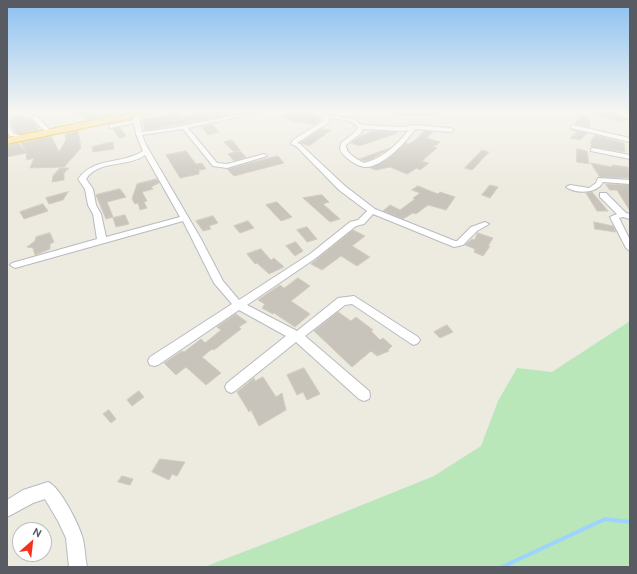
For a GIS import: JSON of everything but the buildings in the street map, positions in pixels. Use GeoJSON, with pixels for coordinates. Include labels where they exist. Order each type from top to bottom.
{"type":"FeatureCollection","features":[{"type":"Feature","properties":{"kind":"street"},"geometry":{"type":"LineString","coordinates":[[141,139],[218,283],[238,305],[297,336],[309,345],[364,395]]}},
{"type":"Feature","properties":{"kind":"street"},"geometry":{"type":"LineString","coordinates":[[194,139],[215,165],[227,166],[264,156]]}},
{"type":"Feature","properties":{"kind":"street"},"geometry":{"type":"LineString","coordinates":[[299,139],[295,141],[294,144],[342,188],[372,211],[454,244],[460,243],[474,229],[485,224]]}},
{"type":"Feature","properties":{"kind":"street"},"geometry":{"type":"LineString","coordinates":[[349,139],[342,144],[342,150],[364,165],[390,153],[406,139]]}},
{"type":"Feature","properties":{"kind":"street"},"geometry":{"type":"LineString","coordinates":[[593,150],[630,157]]}},
{"type":"Feature","properties":{"kind":"street"},"geometry":{"type":"LineString","coordinates":[[102,240],[89,189],[82,179],[84,175],[97,167],[141,156],[147,151]]}},
{"type":"Feature","properties":{"kind":"street"},"geometry":{"type":"LineString","coordinates":[[570,187],[590,190],[599,184],[601,180],[630,182]]}},
{"type":"Feature","properties":{"kind":"street"},"geometry":{"type":"LineString","coordinates":[[603,195],[627,216]]}},
{"type":"Feature","properties":{"kind":"street"},"geometry":{"type":"LineString","coordinates":[[154,361],[330,243],[353,224],[361,222],[372,211]]}},
{"type":"Feature","properties":{"kind":"street"},"geometry":{"type":"LineString","coordinates":[[627,216],[614,217],[630,248]]}},
{"type":"Feature","properties":{"kind":"street"},"geometry":{"type":"LineString","coordinates":[[15,265],[184,218]]}},
{"type":"Feature","properties":{"kind":"street"},"geometry":{"type":"LineString","coordinates":[[231,387],[342,300],[354,300],[414,340]]}},
{"type":"Feature","properties":{"kind":"street"},"geometry":{"type":"LineString","coordinates":[[7,510],[29,496],[48,490],[64,515],[74,538],[78,567]]}},
{"type":"Feature","properties":{"kind":"green space"},"geometry":{"type":"Polygon","coordinates":[[[630,321],[630,567],[204,567],[434,476],[481,446],[498,401],[517,368],[552,372],[630,321]]]}},
{"type":"Feature","properties":{"kind":"waterway"},"geometry":{"type":"LineString","coordinates":[[502,567],[605,519],[630,522]]}}]}
